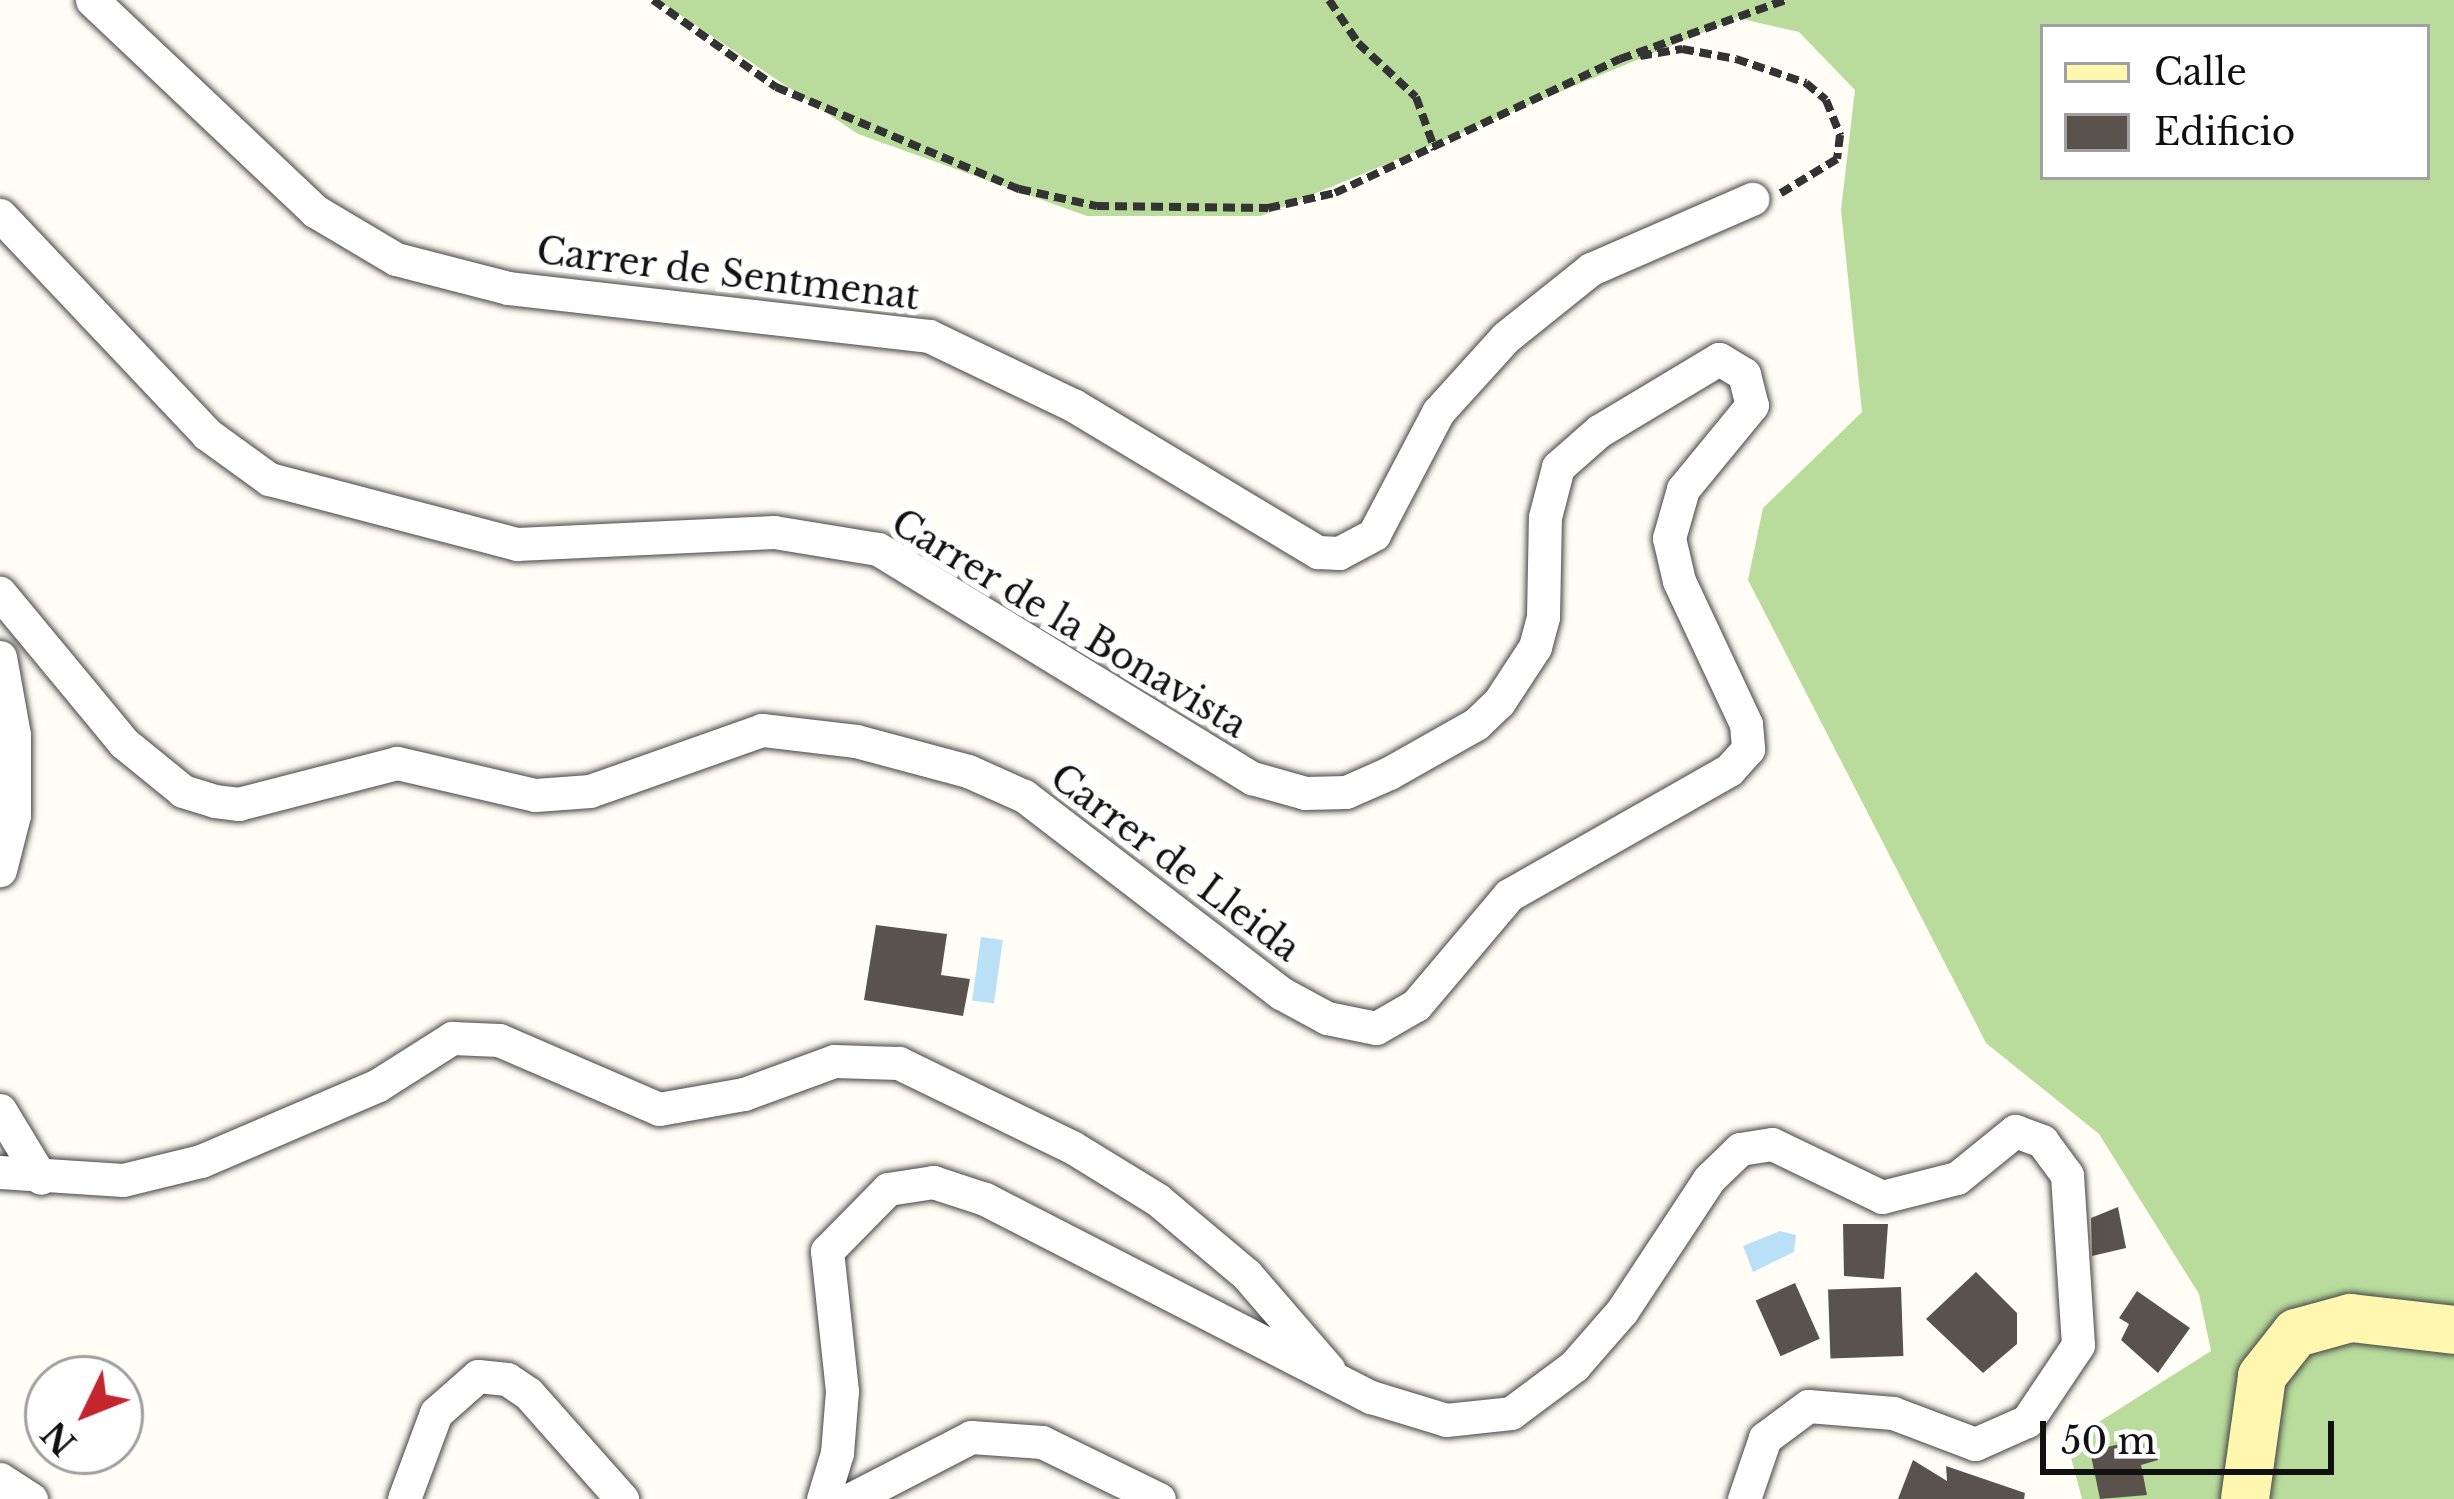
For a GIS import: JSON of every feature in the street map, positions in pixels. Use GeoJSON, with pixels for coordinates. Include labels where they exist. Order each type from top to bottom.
{"type":"FeatureCollection","features":[{"type":"Feature","properties":{"kind":"street","name":"Carrer de Sentmenat"},"geometry":{"type":"LineString","coordinates":[[92,0],[315,211],[396,259],[508,288],[929,336],[979,353],[1073,405],[1318,552],[1339,553],[1374,534],[1438,412],[1506,337],[1592,269],[1752,199]]}},
{"type":"Feature","properties":{"kind":"street","name":"Carrer de la Bonavista"},"geometry":{"type":"LineString","coordinates":[[0,215],[207,434],[269,479],[517,544],[774,532],[878,549],[1252,778],[1305,793],[1346,792],[1476,724],[1535,647],[1545,517],[1558,467],[1599,430],[1703,366],[1719,359],[1744,374]]}},
{"type":"Feature","properties":{"kind":"street","name":"Carrer de Lleida"},"geometry":{"type":"LineString","coordinates":[[0,592],[124,742],[183,790],[215,801],[239,804],[397,763],[536,795],[590,791],[762,730],[856,741],[968,771],[1024,796],[1281,993],[1327,1018],[1376,1028],[1416,1004],[1509,895],[1730,770],[1748,749],[1746,724],[1679,581],[1669,538],[1683,488],[1746,420],[1752,390],[1744,374]]}},
{"type":"Feature","properties":{"kind":"street"},"geometry":{"type":"LineString","coordinates":[[0,657],[14,735],[14,815],[0,870]]}},
{"type":"Feature","properties":{"kind":"street"},"geometry":{"type":"LineString","coordinates":[[0,1172],[123,1180],[201,1161],[378,1085],[452,1038],[499,1040],[658,1109],[744,1094],[834,1061],[899,1063],[1158,1200],[1246,1275],[1338,1381]]}},
{"type":"Feature","properties":{"kind":"street"},"geometry":{"type":"LineString","coordinates":[[0,1110],[41,1178]]}},
{"type":"Feature","properties":{"kind":"street"},"geometry":{"type":"LineString","coordinates":[[823,1499],[837,1453],[842,1391],[827,1251],[888,1189],[933,1182],[985,1199],[1338,1381],[1446,1420],[1511,1413],[1574,1366],[1610,1324],[1708,1179],[1741,1149],[1772,1144],[1882,1197],[1957,1178],[2015,1131],[2042,1141],[2067,1175],[2078,1345],[2027,1421],[1976,1444],[1893,1413],[1808,1406],[1765,1438],[1744,1499]]}},
{"type":"Feature","properties":{"kind":"street"},"geometry":{"type":"LineString","coordinates":[[2245,1499],[2262,1376],[2296,1333],[2351,1318],[2454,1330]]}},
{"type":"Feature","properties":{"kind":"street"},"geometry":{"type":"LineString","coordinates":[[404,1499],[436,1413],[478,1376],[506,1379],[527,1393],[622,1499]]}},
{"type":"Feature","properties":{"kind":"street"},"geometry":{"type":"LineString","coordinates":[[851,1499],[970,1437],[1042,1442],[1159,1499]]}},
{"type":"Feature","properties":{"kind":"street"},"geometry":{"type":"LineString","coordinates":[[0,1479],[31,1499]]}},
{"type":"Feature","properties":{"kind":"path"},"geometry":{"type":"LineString","coordinates":[[653,0],[776,87],[856,125],[1019,189],[1097,206],[1268,208],[1336,193],[1435,151],[1620,59],[1786,0]]}},
{"type":"Feature","properties":{"kind":"path"},"geometry":{"type":"LineString","coordinates":[[1329,0],[1358,43],[1416,97],[1435,151]]}},
{"type":"Feature","properties":{"kind":"path"},"geometry":{"type":"LineString","coordinates":[[1620,59],[1682,50],[1736,58],[1806,83],[1826,100],[1840,135],[1837,159],[1795,189],[1752,199]]}},
{"type":"Feature","properties":{"kind":"green space"},"geometry":{"type":"Polygon","coordinates":[[[658,0],[2454,0],[2454,1499],[2082,1499],[2067,1442],[2211,1351],[2199,1294],[2099,1134],[1986,1043],[1748,580],[1763,508],[1862,412],[1841,210],[1855,90],[1799,32],[1738,18],[1261,216],[1087,216],[858,134],[658,0]]]}},
{"type":"Feature","properties":{"kind":"water"},"geometry":{"type":"Polygon","coordinates":[[[981,937],[1003,940],[994,1003],[972,1000],[981,937]]]}},
{"type":"Feature","properties":{"kind":"water"},"geometry":{"type":"Polygon","coordinates":[[[1780,1231],[1796,1235],[1794,1252],[1753,1272],[1743,1246],[1780,1231]]]}},
{"type":"Feature","properties":{"kind":"building"},"geometry":{"type":"Polygon","coordinates":[[[876,925],[947,934],[941,975],[970,979],[963,1016],[864,1000],[876,925]]]}},
{"type":"Feature","properties":{"kind":"building"},"geometry":{"type":"Polygon","coordinates":[[[2118,1207],[2126,1248],[2092,1256],[2091,1218],[2118,1207]]]}},
{"type":"Feature","properties":{"kind":"building"},"geometry":{"type":"Polygon","coordinates":[[[1843,1224],[1888,1224],[1884,1279],[1844,1276],[1843,1224]]]}},
{"type":"Feature","properties":{"kind":"building"},"geometry":{"type":"Polygon","coordinates":[[[1976,1272],[2017,1313],[2017,1344],[1983,1373],[1926,1319],[1976,1272]]]}},
{"type":"Feature","properties":{"kind":"building"},"geometry":{"type":"Polygon","coordinates":[[[1795,1283],[1820,1339],[1781,1356],[1756,1300],[1795,1283]]]}},
{"type":"Feature","properties":{"kind":"building"},"geometry":{"type":"Polygon","coordinates":[[[1901,1287],[1903,1356],[1830,1359],[1828,1290],[1901,1287]]]}},
{"type":"Feature","properties":{"kind":"building"},"geometry":{"type":"Polygon","coordinates":[[[2137,1291],[2190,1328],[2158,1373],[2121,1340],[2129,1324],[2119,1318],[2137,1291]]]}},
{"type":"Feature","properties":{"kind":"building"},"geometry":{"type":"Polygon","coordinates":[[[2150,1440],[2158,1460],[2141,1465],[2147,1495],[2100,1499],[2090,1451],[2129,1442],[2129,1452],[2150,1440]]]}},
{"type":"Feature","properties":{"kind":"building"},"geometry":{"type":"Polygon","coordinates":[[[1913,1460],[1947,1481],[1946,1466],[2025,1493],[2024,1499],[1898,1499],[1913,1460]]]}}]}
